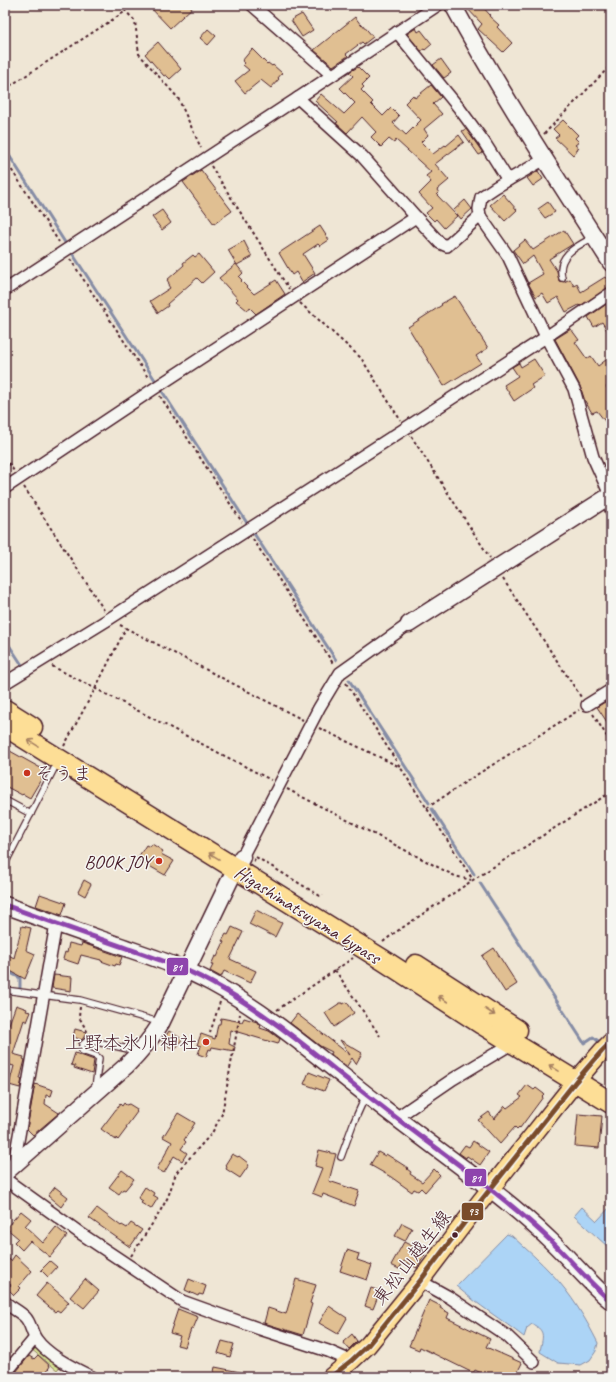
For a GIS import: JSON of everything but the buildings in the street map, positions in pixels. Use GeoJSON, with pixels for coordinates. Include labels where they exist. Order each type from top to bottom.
{"type":"FeatureCollection","features":[{"type":"Feature","properties":{"kind":"highway","name":"Higashimatsuyama bypass"},"geometry":{"type":"LineString","coordinates":[[5,710],[61,753],[373,946],[542,1045],[581,1076],[611,1103]]}},
{"type":"Feature","properties":{"kind":"highway","name":"Higashimatsuyama bypass"},"geometry":{"type":"LineString","coordinates":[[5,726],[61,753]]}},
{"type":"Feature","properties":{"kind":"highway","name":"Higashimatsuyama bypass"},"geometry":{"type":"LineString","coordinates":[[373,946],[513,1043],[581,1076],[611,1086]]}},
{"type":"Feature","properties":{"kind":"main road","name":"東松山越生線"},"geometry":{"type":"LineString","coordinates":[[331,1377],[352,1361],[368,1344],[420,1281],[490,1189],[602,1050],[611,1042]]}},
{"type":"Feature","properties":{"kind":"street"},"geometry":{"type":"LineString","coordinates":[[252,5],[332,75]]}},
{"type":"Feature","properties":{"kind":"street"},"geometry":{"type":"LineString","coordinates":[[5,290],[438,5]]}},
{"type":"Feature","properties":{"kind":"street"},"geometry":{"type":"LineString","coordinates":[[453,5],[535,144],[611,263]]}},
{"type":"Feature","properties":{"kind":"street"},"geometry":{"type":"LineString","coordinates":[[398,32],[459,108],[484,142],[508,180]]}},
{"type":"Feature","properties":{"kind":"street"},"geometry":{"type":"LineString","coordinates":[[298,98],[362,156],[440,243],[447,246],[480,216]]}},
{"type":"Feature","properties":{"kind":"street"},"geometry":{"type":"LineString","coordinates":[[10,1169],[95,1094],[140,1052],[152,1037],[161,1023],[186,971],[244,866],[280,785],[319,708],[340,673],[409,624],[496,568],[610,501],[607,488],[594,457],[574,389],[546,337],[508,256],[480,216],[478,209],[481,197],[545,159]]}},
{"type":"Feature","properties":{"kind":"street"},"geometry":{"type":"LineString","coordinates":[[5,488],[155,388],[416,218]]}},
{"type":"Feature","properties":{"kind":"street"},"geometry":{"type":"LineString","coordinates":[[5,683],[109,619],[406,428],[611,293]]}},
{"type":"Feature","properties":{"kind":"street"},"geometry":{"type":"LineString","coordinates":[[587,705],[611,690]]}},
{"type":"Feature","properties":{"kind":"street"},"geometry":{"type":"LineString","coordinates":[[5,905],[150,956],[186,971],[225,990],[242,1001],[268,1018],[490,1189],[551,1242],[596,1289],[611,1301]]}},
{"type":"Feature","properties":{"kind":"street"},"geometry":{"type":"LineString","coordinates":[[10,1169],[44,995],[56,924]]}},
{"type":"Feature","properties":{"kind":"street"},"geometry":{"type":"LineString","coordinates":[[396,1118],[453,1078],[513,1043]]}},
{"type":"Feature","properties":{"kind":"street"},"geometry":{"type":"LineString","coordinates":[[5,1179],[80,1233],[182,1301],[260,1329],[328,1351],[352,1361]]}},
{"type":"Feature","properties":{"kind":"street"},"geometry":{"type":"LineString","coordinates":[[420,1281],[449,1297],[507,1336],[534,1362]]}},
{"type":"Feature","properties":{"kind":"street"},"geometry":{"type":"LineString","coordinates":[[5,1302],[24,1317],[33,1330],[35,1338],[46,1348],[66,1363],[92,1377]]}},
{"type":"Feature","properties":{"kind":"street"},"geometry":{"type":"LineString","coordinates":[[5,1374],[35,1338]]}},
{"type":"Feature","properties":{"kind":"lane"},"geometry":{"type":"LineString","coordinates":[[562,278],[560,271],[564,258],[576,246],[594,236]]}},
{"type":"Feature","properties":{"kind":"lane"},"geometry":{"type":"LineString","coordinates":[[5,864],[61,753]]}},
{"type":"Feature","properties":{"kind":"lane"},"geometry":{"type":"LineString","coordinates":[[5,800],[31,814]]}},
{"type":"Feature","properties":{"kind":"lane"},"geometry":{"type":"LineString","coordinates":[[5,990],[80,1000],[161,1023]]}},
{"type":"Feature","properties":{"kind":"lane"},"geometry":{"type":"LineString","coordinates":[[95,1094],[99,1058],[82,1051],[82,1045],[88,1040],[140,1052]]}},
{"type":"Feature","properties":{"kind":"lane"},"geometry":{"type":"LineString","coordinates":[[341,1158],[353,1124],[366,1095]]}},
{"type":"Feature","properties":{"kind":"path"},"geometry":{"type":"LineString","coordinates":[[120,5],[135,21],[139,54],[178,98],[206,158],[294,298],[360,358],[611,743]]}},
{"type":"Feature","properties":{"kind":"path"},"geometry":{"type":"LineString","coordinates":[[5,89],[126,11]]}},
{"type":"Feature","properties":{"kind":"path"},"geometry":{"type":"LineString","coordinates":[[535,144],[611,65]]}},
{"type":"Feature","properties":{"kind":"path"},"geometry":{"type":"LineString","coordinates":[[5,160],[155,388],[473,880]]}},
{"type":"Feature","properties":{"kind":"path"},"geometry":{"type":"LineString","coordinates":[[5,458],[109,619],[311,724],[401,768]]}},
{"type":"Feature","properties":{"kind":"path"},"geometry":{"type":"LineString","coordinates":[[61,753],[126,628]]}},
{"type":"Feature","properties":{"kind":"path"},"geometry":{"type":"LineString","coordinates":[[42,661],[455,876],[473,880]]}},
{"type":"Feature","properties":{"kind":"path"},"geometry":{"type":"LineString","coordinates":[[427,808],[587,705]]}},
{"type":"Feature","properties":{"kind":"path"},"geometry":{"type":"LineString","coordinates":[[268,1018],[287,1002],[335,970],[611,792]]}},
{"type":"Feature","properties":{"kind":"path"},"geometry":{"type":"LineString","coordinates":[[244,866],[320,896],[323,895]]}},
{"type":"Feature","properties":{"kind":"path"},"geometry":{"type":"LineString","coordinates":[[335,970],[380,1036]]}},
{"type":"Feature","properties":{"kind":"path"},"geometry":{"type":"LineString","coordinates":[[210,1033],[225,990]]}},
{"type":"Feature","properties":{"kind":"path"},"geometry":{"type":"LineString","coordinates":[[80,1000],[80,1017],[82,1025],[88,1032],[88,1040]]}},
{"type":"Feature","properties":{"kind":"path"},"geometry":{"type":"LineString","coordinates":[[126,1264],[168,1197],[176,1173],[212,1133],[222,1114],[242,1001]]}},
{"type":"Feature","properties":{"kind":"green space"},"geometry":{"type":"Polygon","coordinates":[[[35,1345],[62,1364],[57,1370],[31,1349],[35,1345]]]}},
{"type":"Feature","properties":{"kind":"water"},"geometry":{"type":"Polygon","coordinates":[[[611,1206],[611,1242],[608,1247],[574,1216],[582,1207],[597,1221],[611,1206]]]}},
{"type":"Feature","properties":{"kind":"water"},"geometry":{"type":"Polygon","coordinates":[[[507,1234],[512,1236],[547,1269],[566,1290],[578,1307],[598,1343],[596,1351],[590,1360],[581,1365],[558,1363],[540,1352],[542,1332],[540,1329],[532,1324],[527,1328],[524,1337],[456,1286],[507,1234]]]}},
{"type":"Feature","properties":{"kind":"waterway"},"geometry":{"type":"LineString","coordinates":[[5,149],[66,244]]}},
{"type":"Feature","properties":{"kind":"waterway"},"geometry":{"type":"LineString","coordinates":[[70,250],[157,383]]}},
{"type":"Feature","properties":{"kind":"waterway"},"geometry":{"type":"LineString","coordinates":[[160,388],[247,523]]}},
{"type":"Feature","properties":{"kind":"waterway"},"geometry":{"type":"LineString","coordinates":[[253,532],[336,660]]}},
{"type":"Feature","properties":{"kind":"waterway"},"geometry":{"type":"LineString","coordinates":[[5,639],[24,668]]}},
{"type":"Feature","properties":{"kind":"waterway"},"geometry":{"type":"LineString","coordinates":[[349,680],[429,803]]}},
{"type":"Feature","properties":{"kind":"waterway"},"geometry":{"type":"LineString","coordinates":[[432,809],[474,874]]}},
{"type":"Feature","properties":{"kind":"waterway"},"geometry":{"type":"LineString","coordinates":[[480,883],[584,1043],[593,1037],[602,1044]]}},
{"type":"Feature","properties":{"kind":"waterway"},"geometry":{"type":"LineString","coordinates":[[5,970],[20,978],[20,991]]}},
{"type":"Feature","properties":{"kind":"transit line","name":"81"},"geometry":{"type":"LineString","coordinates":[[5,905],[181,968],[235,996],[278,1025],[511,1205],[551,1241],[595,1287],[611,1301]]}},
{"type":"Feature","properties":{"kind":"transit line","name":"93"},"geometry":{"type":"LineString","coordinates":[[331,1377],[368,1345],[420,1281],[480,1202],[576,1081],[611,1042]]}},
{"type":"Feature","properties":{"kind":"place","name":"そうま"},"geometry":{"type":"Point","coordinates":[27,773]}},
{"type":"Feature","properties":{"kind":"place","name":"BOOK JOY"},"geometry":{"type":"Point","coordinates":[159,861]}},
{"type":"Feature","properties":{"kind":"place","name":"上野本氷川神社"},"geometry":{"type":"Point","coordinates":[206,1042]}}]}
